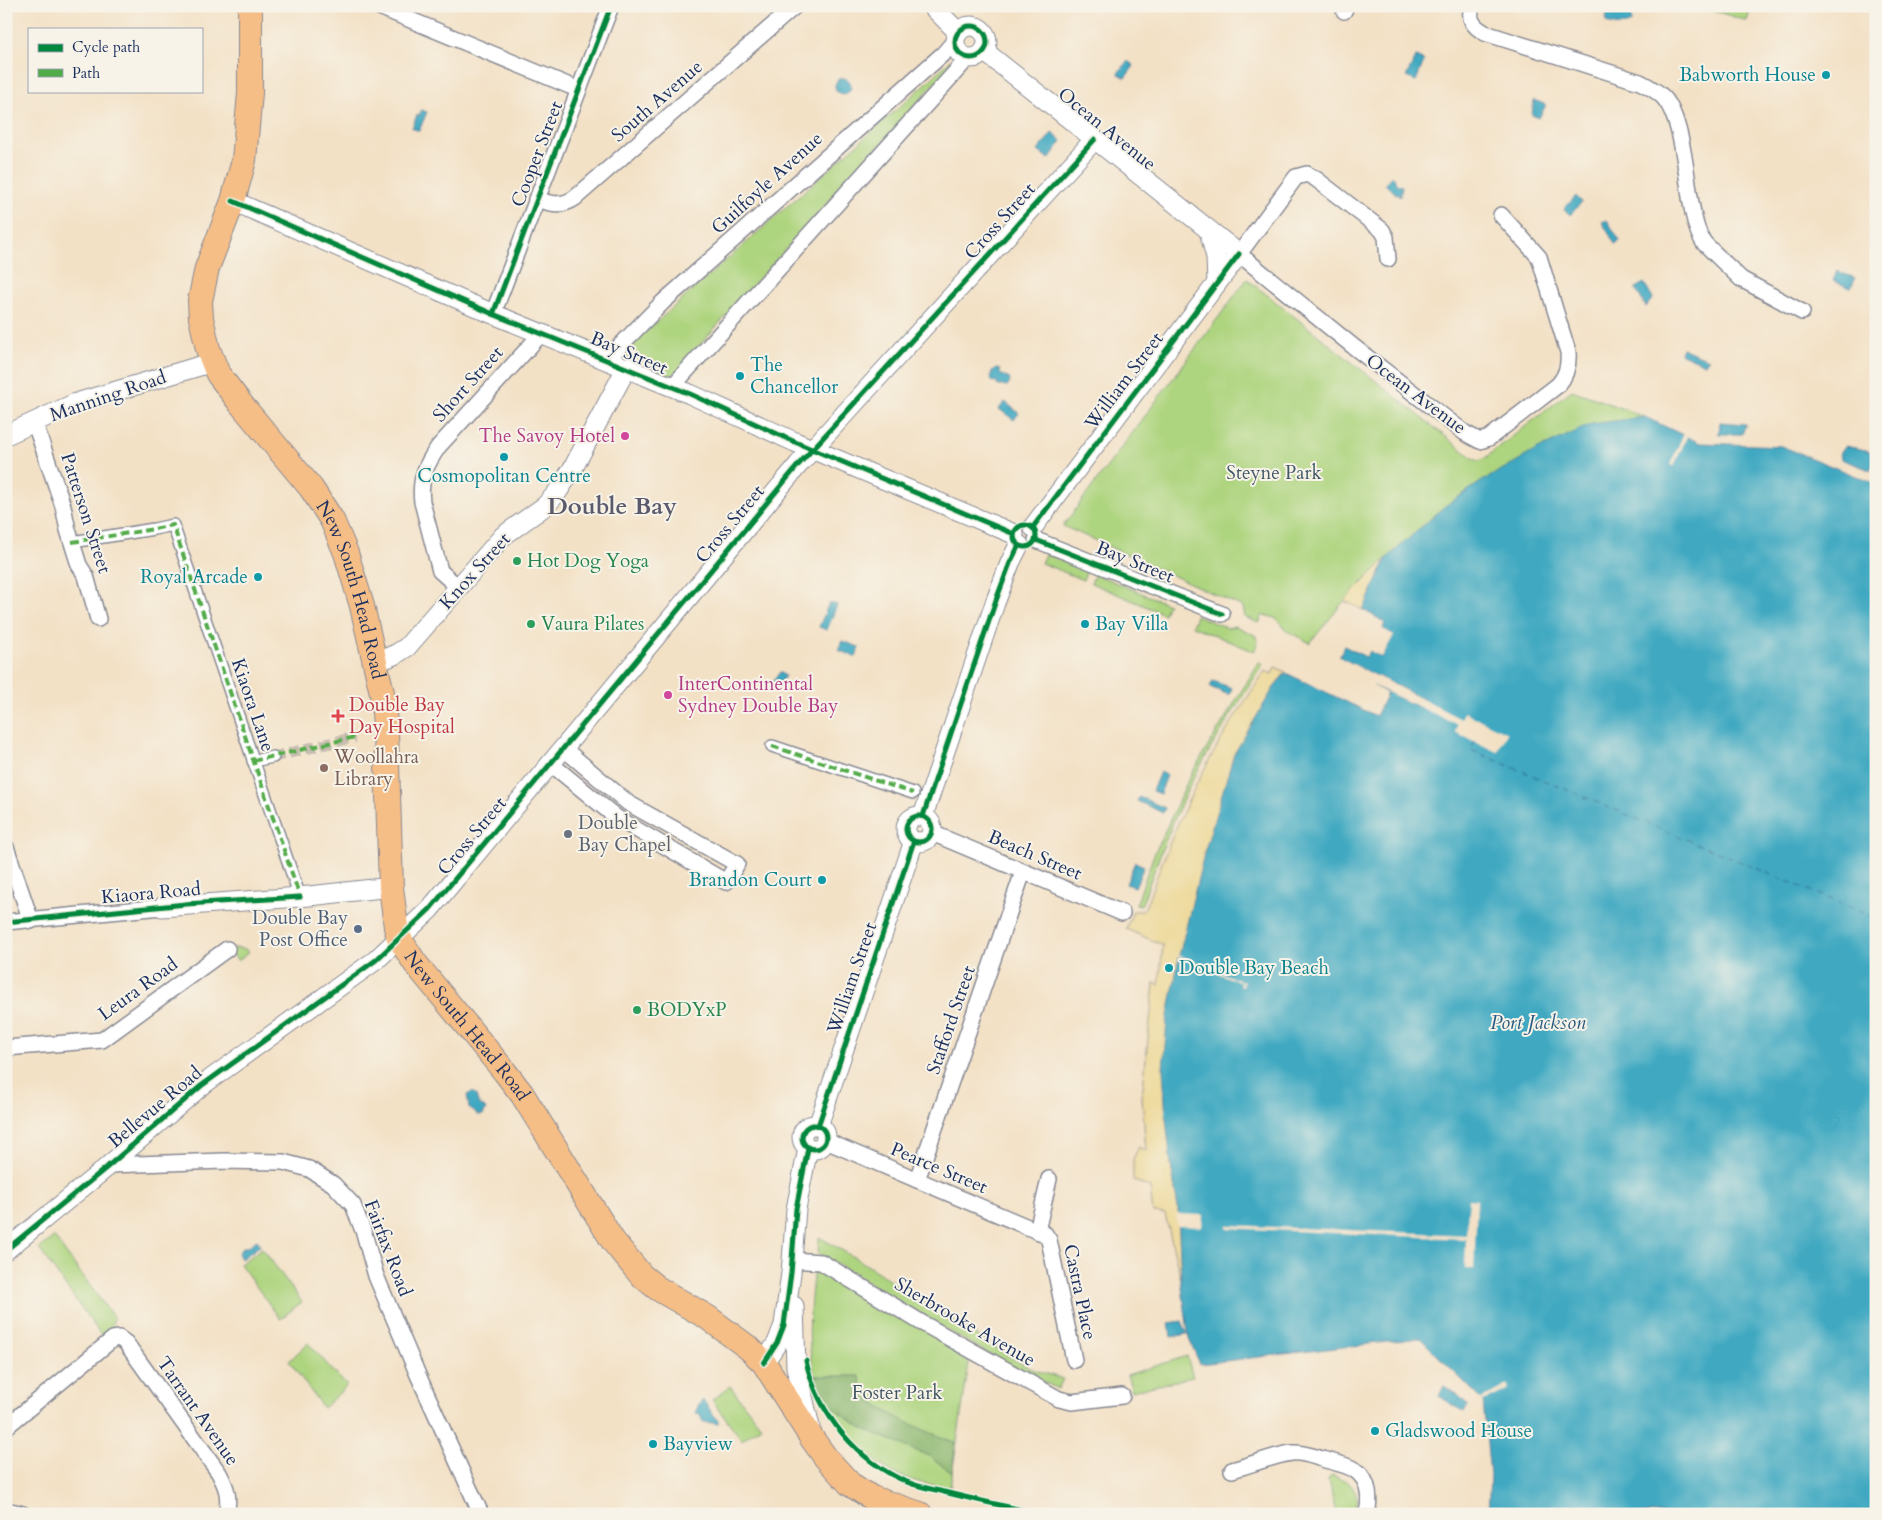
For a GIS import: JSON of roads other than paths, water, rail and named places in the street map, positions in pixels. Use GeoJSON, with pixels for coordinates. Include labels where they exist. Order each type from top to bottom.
{"type":"FeatureCollection","features":[{"type":"Feature","properties":{"kind":"main road","name":"New South Head Road"},"geometry":{"type":"LineString","coordinates":[[250,6],[250,93],[244,160],[233,201],[206,268],[200,301],[201,318],[212,362],[226,385],[310,488],[332,520],[340,536],[352,571],[382,693],[386,732],[391,887],[393,912],[399,938],[415,963],[522,1094],[613,1241],[627,1260],[657,1288],[708,1317],[750,1349],[764,1363],[813,1440],[838,1471],[861,1492],[887,1504],[920,1514]]}},
{"type":"Feature","properties":{"kind":"street"},"geometry":{"type":"LineString","coordinates":[[377,6],[577,90]]}},
{"type":"Feature","properties":{"kind":"street","name":"Cooper Street"},"geometry":{"type":"LineString","coordinates":[[493,314],[577,90],[611,6]]}},
{"type":"Feature","properties":{"kind":"street"},"geometry":{"type":"LineString","coordinates":[[932,6],[957,35]]}},
{"type":"Feature","properties":{"kind":"street"},"geometry":{"type":"LineString","coordinates":[[1472,6],[1470,19],[1473,25],[1485,33],[1640,82],[1652,88],[1663,97],[1672,110],[1678,125],[1692,211],[1704,243],[1741,279],[1802,312]]}},
{"type":"Feature","properties":{"kind":"street","name":"South Avenue"},"geometry":{"type":"LineString","coordinates":[[536,199],[559,205],[568,203],[575,198],[786,9]]}},
{"type":"Feature","properties":{"kind":"street"},"geometry":{"type":"LineString","coordinates":[[672,387],[976,55],[987,41],[982,31],[968,26],[957,35],[955,44],[960,53],[976,55]]}},
{"type":"Feature","properties":{"kind":"street","name":"Guilfoyle Avenue"},"geometry":{"type":"LineString","coordinates":[[607,359],[663,302],[944,53],[957,35]]}},
{"type":"Feature","properties":{"kind":"street","name":"Ocean Avenue"},"geometry":{"type":"LineString","coordinates":[[976,55],[1095,139],[1354,347],[1473,438],[1480,440],[1489,438],[1558,385],[1565,375],[1569,363],[1568,352],[1539,257],[1501,215]]}},
{"type":"Feature","properties":{"kind":"street","name":"Cross Street"},"geometry":{"type":"LineString","coordinates":[[399,938],[430,909],[492,836],[562,748],[813,448],[1095,139]]}},
{"type":"Feature","properties":{"kind":"street"},"geometry":{"type":"LineString","coordinates":[[1239,254],[1296,177],[1307,174],[1382,230],[1386,237],[1388,259]]}},
{"type":"Feature","properties":{"kind":"street","name":"Bay Street"},"geometry":{"type":"LineString","coordinates":[[233,201],[493,314],[607,359],[795,442],[1025,537],[1070,552],[1222,614]]}},
{"type":"Feature","properties":{"kind":"street"},"geometry":{"type":"LineString","coordinates":[[1209,231],[1216,257],[1217,283]]}},
{"type":"Feature","properties":{"kind":"street","name":"William Street"},"geometry":{"type":"LineString","coordinates":[[923,816],[1010,563],[1025,537],[1239,254]]}},
{"type":"Feature","properties":{"kind":"street","name":"Short Street"},"geometry":{"type":"LineString","coordinates":[[458,587],[440,571],[430,537],[420,490],[421,480],[426,465],[439,446],[542,333]]}},
{"type":"Feature","properties":{"kind":"street","name":"Manning Road"},"geometry":{"type":"LineString","coordinates":[[6,435],[76,403],[212,362]]}},
{"type":"Feature","properties":{"kind":"street","name":"Knox Street"},"geometry":{"type":"LineString","coordinates":[[375,662],[396,654],[407,647],[503,536],[545,506],[556,494],[573,468],[626,368]]}},
{"type":"Feature","properties":{"kind":"street","name":"Patterson Street"},"geometry":{"type":"LineString","coordinates":[[34,421],[63,506],[79,565],[86,576],[98,619]]}},
{"type":"Feature","properties":{"kind":"street","name":"Kiaora Lane"},"geometry":{"type":"LineString","coordinates":[[72,542],[173,525],[300,897]]}},
{"type":"Feature","properties":{"kind":"street"},"geometry":{"type":"LineString","coordinates":[[772,746],[913,793]]}},
{"type":"Feature","properties":{"kind":"street"},"geometry":{"type":"LineString","coordinates":[[550,764],[620,820],[726,882],[737,864],[630,804],[562,748]]}},
{"type":"Feature","properties":{"kind":"street"},"geometry":{"type":"LineString","coordinates":[[253,761],[273,757]]}},
{"type":"Feature","properties":{"kind":"street"},"geometry":{"type":"LineString","coordinates":[[620,820],[630,804]]}},
{"type":"Feature","properties":{"kind":"street"},"geometry":{"type":"LineString","coordinates":[[923,816],[931,822],[932,833],[923,842],[914,841],[907,834],[907,824],[914,817],[923,816]]}},
{"type":"Feature","properties":{"kind":"street","name":"Beach Street"},"geometry":{"type":"LineString","coordinates":[[932,833],[1122,913]]}},
{"type":"Feature","properties":{"kind":"street","name":"William Street"},"geometry":{"type":"LineString","coordinates":[[822,1133],[914,841]]}},
{"type":"Feature","properties":{"kind":"street"},"geometry":{"type":"LineString","coordinates":[[694,863],[704,846]]}},
{"type":"Feature","properties":{"kind":"street"},"geometry":{"type":"LineString","coordinates":[[6,847],[31,921]]}},
{"type":"Feature","properties":{"kind":"street","name":"Stafford Street"},"geometry":{"type":"LineString","coordinates":[[917,1180],[1023,872]]}},
{"type":"Feature","properties":{"kind":"street","name":"Kiaora Road"},"geometry":{"type":"LineString","coordinates":[[6,922],[162,907],[300,897],[391,887]]}},
{"type":"Feature","properties":{"kind":"street","name":"Bellevue Road"},"geometry":{"type":"LineString","coordinates":[[6,1250],[201,1086],[376,960],[399,938]]}},
{"type":"Feature","properties":{"kind":"street","name":"Leura Road"},"geometry":{"type":"LineString","coordinates":[[6,1048],[102,1040],[227,949]]}},
{"type":"Feature","properties":{"kind":"street"},"geometry":{"type":"LineString","coordinates":[[764,1363],[780,1338],[786,1312],[796,1210],[808,1148],[802,1140],[803,1131],[809,1126],[822,1133]]}},
{"type":"Feature","properties":{"kind":"street","name":"Pearce Street"},"geometry":{"type":"LineString","coordinates":[[822,1133],[917,1180],[1037,1231]]}},
{"type":"Feature","properties":{"kind":"street","name":"Fairfax Road"},"geometry":{"type":"LineString","coordinates":[[109,1165],[224,1160],[283,1162],[309,1168],[333,1184],[353,1205],[364,1233],[376,1276],[418,1375],[481,1514]]}},
{"type":"Feature","properties":{"kind":"street","name":"Castra Place"},"geometry":{"type":"LineString","coordinates":[[1049,1179],[1037,1231],[1045,1234],[1049,1240],[1074,1360]]}},
{"type":"Feature","properties":{"kind":"street","name":"Sherbrooke Avenue"},"geometry":{"type":"LineString","coordinates":[[791,1266],[821,1262],[922,1323],[1059,1399],[1072,1402],[1122,1396]]}},
{"type":"Feature","properties":{"kind":"street"},"geometry":{"type":"LineString","coordinates":[[791,1266],[795,1312],[796,1367],[813,1440]]}},
{"type":"Feature","properties":{"kind":"street","name":"Tarrant Avenue"},"geometry":{"type":"LineString","coordinates":[[6,1427],[113,1339],[119,1338],[126,1343],[219,1473],[228,1493],[229,1502],[226,1514]]}},
{"type":"Feature","properties":{"kind":"street"},"geometry":{"type":"LineString","coordinates":[[1232,1470],[1291,1453],[1303,1454],[1349,1466],[1359,1472],[1366,1482],[1368,1495],[1366,1514]]}},
{"type":"Feature","properties":{"kind":"street"},"geometry":{"type":"LineString","coordinates":[[6,1510],[23,1514]]}},
{"type":"Feature","properties":{"kind":"water"},"geometry":{"type":"Polygon","coordinates":[[[1628,10],[1631,12],[1631,23],[1618,26],[1606,22],[1607,12],[1628,10]]]}},
{"type":"Feature","properties":{"kind":"water"},"geometry":{"type":"Polygon","coordinates":[[[1416,57],[1424,61],[1416,81],[1406,77],[1416,57]]]}},
{"type":"Feature","properties":{"kind":"water"},"geometry":{"type":"Polygon","coordinates":[[[1128,61],[1134,66],[1125,78],[1118,73],[1128,61]]]}},
{"type":"Feature","properties":{"kind":"water"},"geometry":{"type":"Polygon","coordinates":[[[843,78],[849,80],[851,86],[849,92],[843,94],[837,92],[835,86],[837,80],[843,78]]]}},
{"type":"Feature","properties":{"kind":"water"},"geometry":{"type":"Polygon","coordinates":[[[1534,100],[1546,105],[1539,118],[1532,115],[1534,100]]]}},
{"type":"Feature","properties":{"kind":"water"},"geometry":{"type":"Polygon","coordinates":[[[421,110],[427,112],[419,131],[412,128],[421,110]]]}},
{"type":"Feature","properties":{"kind":"water"},"geometry":{"type":"Polygon","coordinates":[[[1052,133],[1062,141],[1049,159],[1038,151],[1052,133]]]}},
{"type":"Feature","properties":{"kind":"water"},"geometry":{"type":"Polygon","coordinates":[[[1391,177],[1394,177],[1396,184],[1402,186],[1400,197],[1385,184],[1391,177]]]}},
{"type":"Feature","properties":{"kind":"water"},"geometry":{"type":"Polygon","coordinates":[[[1576,196],[1582,202],[1570,215],[1564,209],[1576,196]]]}},
{"type":"Feature","properties":{"kind":"water"},"geometry":{"type":"Polygon","coordinates":[[[1607,220],[1620,241],[1615,244],[1602,222],[1607,220]]]}},
{"type":"Feature","properties":{"kind":"water"},"geometry":{"type":"Polygon","coordinates":[[[1837,271],[1855,278],[1851,288],[1833,281],[1837,271]]]}},
{"type":"Feature","properties":{"kind":"water"},"geometry":{"type":"Polygon","coordinates":[[[1644,283],[1653,298],[1646,307],[1635,288],[1644,283]]]}},
{"type":"Feature","properties":{"kind":"water"},"geometry":{"type":"Polygon","coordinates":[[[1682,348],[1708,359],[1705,364],[1680,353],[1682,348]]]}},
{"type":"Feature","properties":{"kind":"water"},"geometry":{"type":"Polygon","coordinates":[[[1000,370],[1000,374],[1009,378],[1010,383],[1007,386],[998,385],[996,381],[990,380],[992,371],[1000,370]]]}},
{"type":"Feature","properties":{"kind":"water"},"geometry":{"type":"Polygon","coordinates":[[[1005,402],[1019,413],[1014,420],[999,409],[1005,402]]]}},
{"type":"Feature","properties":{"kind":"water","name":"Port Jackson"},"geometry":{"type":"Polygon","coordinates":[[[1645,417],[1700,443],[1781,446],[1876,484],[1876,1514],[1488,1514],[1490,1476],[1483,1401],[1420,1338],[1200,1364],[1189,1339],[1181,1280],[1178,1208],[1166,1119],[1163,1069],[1167,1021],[1180,952],[1205,850],[1234,754],[1276,684],[1286,673],[1376,716],[1387,693],[1373,685],[1419,707],[1423,699],[1339,657],[1344,646],[1366,657],[1370,651],[1382,657],[1393,635],[1383,629],[1385,622],[1363,610],[1387,558],[1445,506],[1484,480],[1538,449],[1592,424],[1645,417]]]}},
{"type":"Feature","properties":{"kind":"water"},"geometry":{"type":"Polygon","coordinates":[[[1720,422],[1746,424],[1742,434],[1719,434],[1720,422]]]}},
{"type":"Feature","properties":{"kind":"water"},"geometry":{"type":"Polygon","coordinates":[[[1845,446],[1876,454],[1870,470],[1841,459],[1840,453],[1845,446]]]}},
{"type":"Feature","properties":{"kind":"water"},"geometry":{"type":"Polygon","coordinates":[[[829,603],[837,605],[827,630],[819,627],[829,603]]]}},
{"type":"Feature","properties":{"kind":"water"},"geometry":{"type":"Polygon","coordinates":[[[842,641],[859,647],[856,657],[838,650],[842,641]]]}},
{"type":"Feature","properties":{"kind":"water"},"geometry":{"type":"Polygon","coordinates":[[[780,672],[785,676],[773,692],[768,688],[780,672]]]}},
{"type":"Feature","properties":{"kind":"water"},"geometry":{"type":"Polygon","coordinates":[[[1213,681],[1232,688],[1229,695],[1210,687],[1213,681]]]}},
{"type":"Feature","properties":{"kind":"water"},"geometry":{"type":"Polygon","coordinates":[[[1160,772],[1167,775],[1160,794],[1152,791],[1160,772]]]}},
{"type":"Feature","properties":{"kind":"water"},"geometry":{"type":"Polygon","coordinates":[[[1139,797],[1165,808],[1163,813],[1137,801],[1139,797]]]}},
{"type":"Feature","properties":{"kind":"water"},"geometry":{"type":"Polygon","coordinates":[[[1135,862],[1144,866],[1135,887],[1126,884],[1135,862]]]}},
{"type":"Feature","properties":{"kind":"water"},"geometry":{"type":"Polygon","coordinates":[[[472,1092],[476,1095],[478,1103],[486,1109],[483,1115],[478,1115],[469,1108],[467,1095],[472,1092]]]}},
{"type":"Feature","properties":{"kind":"water"},"geometry":{"type":"Polygon","coordinates":[[[257,1240],[261,1245],[241,1259],[238,1253],[243,1247],[247,1247],[257,1240]]]}},
{"type":"Feature","properties":{"kind":"water"},"geometry":{"type":"Polygon","coordinates":[[[1182,1321],[1187,1334],[1171,1337],[1169,1323],[1182,1321]]]}},
{"type":"Feature","properties":{"kind":"water"},"geometry":{"type":"Polygon","coordinates":[[[1444,1386],[1457,1394],[1468,1405],[1464,1412],[1439,1396],[1444,1386]]]}},
{"type":"Feature","properties":{"kind":"water"},"geometry":{"type":"Polygon","coordinates":[[[703,1400],[719,1422],[716,1424],[713,1422],[703,1422],[699,1413],[695,1413],[703,1400]]]}},
{"type":"Feature","properties":{"kind":"tunnel"},"geometry":{"type":"LineString","coordinates":[[273,757],[355,737]]}},
{"type":"Feature","properties":{"kind":"place","name":"Babworth House"},"geometry":{"type":"Point","coordinates":[1826,75]}},
{"type":"Feature","properties":{"kind":"place","name":"The Chancellor"},"geometry":{"type":"Point","coordinates":[740,376]}},
{"type":"Feature","properties":{"kind":"place","name":"The Savoy Hotel"},"geometry":{"type":"Point","coordinates":[625,436]}},
{"type":"Feature","properties":{"kind":"place","name":"Cosmopolitan Centre"},"geometry":{"type":"Point","coordinates":[504,457]}},
{"type":"Feature","properties":{"kind":"place","name":"Hot Dog Yoga"},"geometry":{"type":"Point","coordinates":[517,561]}},
{"type":"Feature","properties":{"kind":"place","name":"Royal Arcade"},"geometry":{"type":"Point","coordinates":[258,577]}},
{"type":"Feature","properties":{"kind":"place","name":"Vaura Pilates"},"geometry":{"type":"Point","coordinates":[531,624]}},
{"type":"Feature","properties":{"kind":"place","name":"Bay Villa"},"geometry":{"type":"Point","coordinates":[1085,624]}},
{"type":"Feature","properties":{"kind":"place","name":"InterContinental Sydney Double Bay"},"geometry":{"type":"Point","coordinates":[668,695]}},
{"type":"Feature","properties":{"kind":"place","name":"Double Bay Day Hospital"},"geometry":{"type":"Point","coordinates":[338,716]}},
{"type":"Feature","properties":{"kind":"place","name":"Woollahra Library"},"geometry":{"type":"Point","coordinates":[324,768]}},
{"type":"Feature","properties":{"kind":"place","name":"Double Bay Chapel"},"geometry":{"type":"Point","coordinates":[568,834]}},
{"type":"Feature","properties":{"kind":"place","name":"Brandon Court"},"geometry":{"type":"Point","coordinates":[822,880]}},
{"type":"Feature","properties":{"kind":"place","name":"Double Bay Post Office"},"geometry":{"type":"Point","coordinates":[358,929]}},
{"type":"Feature","properties":{"kind":"place","name":"Double Bay Beach"},"geometry":{"type":"Point","coordinates":[1169,968]}},
{"type":"Feature","properties":{"kind":"place","name":"BODYxP"},"geometry":{"type":"Point","coordinates":[637,1010]}},
{"type":"Feature","properties":{"kind":"place","name":"Gladswood House"},"geometry":{"type":"Point","coordinates":[1375,1431]}},
{"type":"Feature","properties":{"kind":"place","name":"Bayview"},"geometry":{"type":"Point","coordinates":[653,1444]}},
{"type":"Feature","properties":{"kind":"district","name":"Double Bay"},"geometry":{"type":"Point","coordinates":[612,506]}},
{"type":"Feature","properties":{"kind":"park label","name":"Steyne Park"},"geometry":{"type":"Point","coordinates":[1274,473]}},
{"type":"Feature","properties":{"kind":"park label","name":"Foster Park"},"geometry":{"type":"Point","coordinates":[897,1393]}}]}
